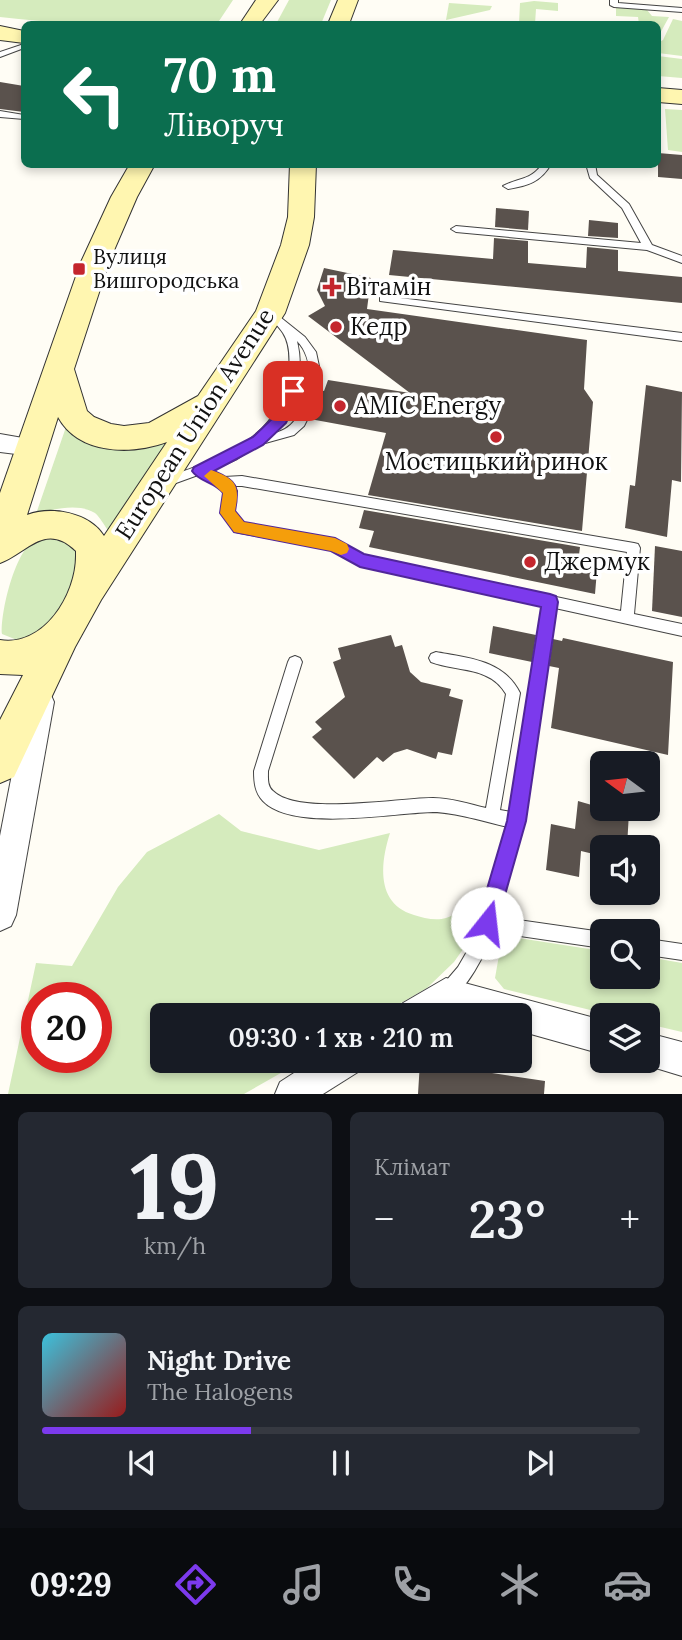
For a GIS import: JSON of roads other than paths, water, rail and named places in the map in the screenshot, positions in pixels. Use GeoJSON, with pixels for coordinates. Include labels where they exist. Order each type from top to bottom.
{"type":"FeatureCollection","features":[{"type":"Feature","properties":{"kind":"main road"},"geometry":{"type":"LineString","coordinates":[[252,21],[267,0]]}},
{"type":"Feature","properties":{"kind":"main road"},"geometry":{"type":"LineString","coordinates":[[340,21],[348,0]]}},
{"type":"Feature","properties":{"kind":"main road"},"geometry":{"type":"LineString","coordinates":[[0,33],[21,36]]}},
{"type":"Feature","properties":{"kind":"main road"},"geometry":{"type":"LineString","coordinates":[[661,95],[682,97]]}},
{"type":"Feature","properties":{"kind":"main road"},"geometry":{"type":"LineString","coordinates":[[0,546],[16,445],[59,370],[95,262],[140,168]]}},
{"type":"Feature","properties":{"kind":"main road","name":"European Union Avenue"},"geometry":{"type":"LineString","coordinates":[[0,763],[62,635],[88,589],[217,394],[279,321],[301,217],[303,168]]}},
{"type":"Feature","properties":{"kind":"main road"},"geometry":{"type":"LineString","coordinates":[[59,370],[68,405],[81,425],[108,437],[136,439],[170,430],[217,394]]}},
{"type":"Feature","properties":{"kind":"main road"},"geometry":{"type":"LineString","coordinates":[[0,546],[23,529],[40,524],[63,525],[72,529],[91,545],[94,561],[88,589]]}},
{"type":"Feature","properties":{"kind":"main road"},"geometry":{"type":"LineString","coordinates":[[0,657],[25,659],[41,652],[62,635]]}},
{"type":"Feature","properties":{"kind":"street","name":"European Union Avenue"},"geometry":{"type":"LineString","coordinates":[[0,915],[46,669]]}},
{"type":"Feature","properties":{"kind":"street"},"geometry":{"type":"LineString","coordinates":[[433,1003],[446,994],[590,1034]]}},
{"type":"Feature","properties":{"kind":"street"},"geometry":{"type":"LineString","coordinates":[[660,1053],[682,1059]]}},
{"type":"Feature","properties":{"kind":"street"},"geometry":{"type":"LineString","coordinates":[[292,1094],[325,1073]]}},
{"type":"Feature","properties":{"kind":"lane"},"geometry":{"type":"LineString","coordinates":[[614,0],[614,5],[682,10]]}},
{"type":"Feature","properties":{"kind":"lane"},"geometry":{"type":"LineString","coordinates":[[0,55],[21,47]]}},
{"type":"Feature","properties":{"kind":"lane"},"geometry":{"type":"LineString","coordinates":[[0,114],[21,117]]}},
{"type":"Feature","properties":{"kind":"lane"},"geometry":{"type":"LineString","coordinates":[[508,186],[523,184],[539,176],[544,168]]}},
{"type":"Feature","properties":{"kind":"lane"},"geometry":{"type":"LineString","coordinates":[[591,168],[593,176],[626,206],[648,247]]}},
{"type":"Feature","properties":{"kind":"lane"},"geometry":{"type":"LineString","coordinates":[[456,229],[648,247],[682,260]]}},
{"type":"Feature","properties":{"kind":"lane"},"geometry":{"type":"LineString","coordinates":[[384,299],[682,337]]}},
{"type":"Feature","properties":{"kind":"lane"},"geometry":{"type":"LineString","coordinates":[[258,441],[281,437],[296,427],[306,410],[315,379],[312,355],[304,342],[279,321]]}},
{"type":"Feature","properties":{"kind":"lane"},"geometry":{"type":"LineString","coordinates":[[158,484],[200,471],[258,441],[281,419],[296,377],[295,352],[279,321]]}},
{"type":"Feature","properties":{"kind":"lane"},"geometry":{"type":"LineString","coordinates":[[200,471],[223,482],[231,492],[227,513],[240,528],[335,545],[360,560],[682,630]]}},
{"type":"Feature","properties":{"kind":"lane"},"geometry":{"type":"LineString","coordinates":[[223,482],[243,481],[634,548],[627,617]]}},
{"type":"Feature","properties":{"kind":"lane"},"geometry":{"type":"LineString","coordinates":[[446,994],[464,973],[483,939],[517,821],[550,602]]}},
{"type":"Feature","properties":{"kind":"lane"},"geometry":{"type":"LineString","coordinates":[[436,657],[498,672],[508,681],[513,693],[492,816]]}},
{"type":"Feature","properties":{"kind":"lane"},"geometry":{"type":"LineString","coordinates":[[295,662],[261,771],[261,784],[266,795],[278,803],[311,811],[337,812],[436,805],[517,821]]}},
{"type":"Feature","properties":{"kind":"lane"},"geometry":{"type":"LineString","coordinates":[[487,923],[590,938]]}},
{"type":"Feature","properties":{"kind":"lane"},"geometry":{"type":"LineString","coordinates":[[660,949],[682,952]]}},
{"type":"Feature","properties":{"kind":"place","name":"Вулиця Вишгородська"},"geometry":{"type":"Point","coordinates":[79,269]}},
{"type":"Feature","properties":{"kind":"place","name":"Вітамін"},"geometry":{"type":"Point","coordinates":[332,287]}},
{"type":"Feature","properties":{"kind":"place","name":"Кедр"},"geometry":{"type":"Point","coordinates":[336,327]}},
{"type":"Feature","properties":{"kind":"place","name":"AMIC Energy"},"geometry":{"type":"Point","coordinates":[340,406]}},
{"type":"Feature","properties":{"kind":"place","name":"Мостицький ринок"},"geometry":{"type":"Point","coordinates":[496,437]}},
{"type":"Feature","properties":{"kind":"place","name":"Джермук"},"geometry":{"type":"Point","coordinates":[530,562]}}]}
